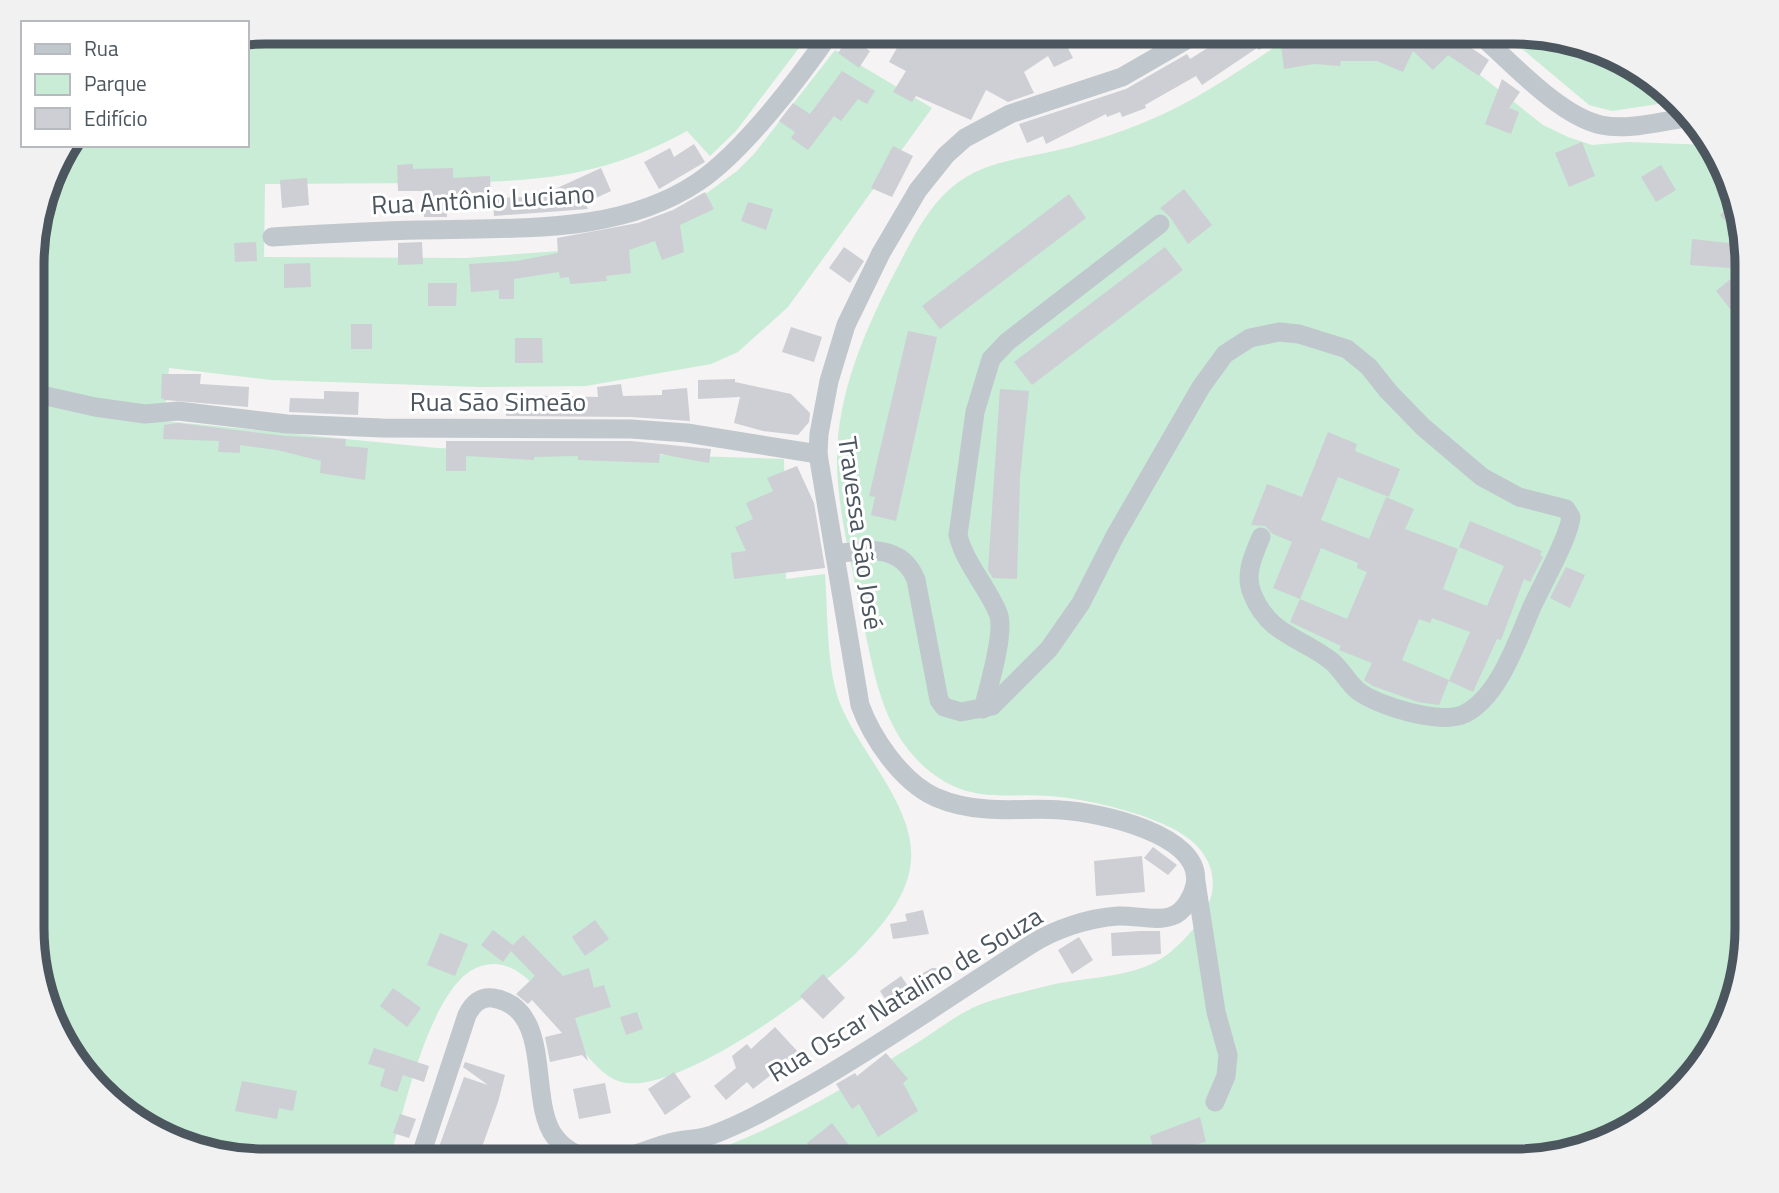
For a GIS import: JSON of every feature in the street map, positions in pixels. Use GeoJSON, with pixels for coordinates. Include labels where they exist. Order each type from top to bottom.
{"type":"FeatureCollection","features":[{"type":"Feature","properties":{"kind":"street","name":"Rua Antônio Luciano"},"geometry":{"type":"LineString","coordinates":[[272,237],[546,226],[599,220],[649,206],[676,194],[714,169],[778,100],[822,44]]}},
{"type":"Feature","properties":{"kind":"street","name":"Travessa São José"},"geometry":{"type":"LineString","coordinates":[[1179,44],[1122,77],[997,119],[965,138],[946,155],[906,208],[852,313],[829,381],[818,454],[856,687],[871,731],[896,764],[925,791],[969,807],[1062,810],[1130,825],[1180,847],[1193,864],[1196,880]]}},
{"type":"Feature","properties":{"kind":"street"},"geometry":{"type":"LineString","coordinates":[[1491,44],[1552,97],[1590,121],[1616,126],[1680,119]]}},
{"type":"Feature","properties":{"kind":"street"},"geometry":{"type":"LineString","coordinates":[[983,709],[992,670],[999,616],[964,554],[958,536],[975,412],[986,369],[1007,342],[1160,224]]}},
{"type":"Feature","properties":{"kind":"street"},"geometry":{"type":"LineString","coordinates":[[835,554],[879,550],[894,554],[907,565],[916,580],[939,699],[944,707],[961,712],[983,709],[1001,700],[1060,633],[1201,387],[1225,355],[1250,338],[1279,332],[1299,334],[1347,349],[1369,368],[1414,418],[1482,477],[1519,497],[1566,509],[1571,517],[1505,670],[1469,711],[1449,718],[1390,706],[1369,698],[1354,688],[1331,661],[1275,629],[1259,608],[1250,587],[1250,568],[1261,537]]}},
{"type":"Feature","properties":{"kind":"street","name":"Rua São Simeão"},"geometry":{"type":"LineString","coordinates":[[44,395],[95,407],[145,414],[178,411],[287,424],[382,428],[597,427],[687,433],[818,454]]}},
{"type":"Feature","properties":{"kind":"street"},"geometry":{"type":"LineString","coordinates":[[1196,880],[1216,1012],[1228,1055],[1226,1076],[1215,1102]]}},
{"type":"Feature","properties":{"kind":"street","name":"Rua Oscar Natalino de Souza"},"geometry":{"type":"LineString","coordinates":[[649,1149],[711,1135],[744,1120],[851,1061],[1053,933],[1118,916],[1171,917],[1187,902],[1196,880]]}},
{"type":"Feature","properties":{"kind":"street","name":"Rua Oscar Natalino de Souza"},"geometry":{"type":"LineString","coordinates":[[423,1149],[467,1015],[472,1006],[483,999],[492,998],[507,1004],[528,1025],[537,1057],[545,1115],[552,1134],[571,1149]]}},
{"type":"Feature","properties":{"kind":"green space"},"geometry":{"type":"Polygon","coordinates":[[[802,44],[736,131],[710,156],[687,131],[622,160],[560,175],[461,183],[265,184],[264,257],[466,258],[559,251],[689,206],[737,171],[754,154],[835,50],[932,108],[788,307],[738,352],[711,364],[586,386],[480,387],[272,380],[169,368],[164,421],[437,448],[784,459],[786,579],[825,574],[828,641],[836,692],[850,724],[896,800],[910,840],[909,873],[900,898],[868,941],[813,990],[744,1038],[708,1059],[673,1074],[642,1083],[618,1081],[601,1070],[584,1052],[536,987],[518,972],[498,964],[476,968],[460,980],[445,1000],[420,1054],[392,1149],[265,1149],[208,1142],[167,1126],[130,1104],[89,1063],[73,1039],[61,1013],[51,985],[44,928],[44,265],[48,222],[55,194],[78,147],[248,147],[248,45],[802,44]]]}},
{"type":"Feature","properties":{"kind":"green space"},"geometry":{"type":"Polygon","coordinates":[[[1280,44],[1441,44],[1543,125],[1568,137],[1592,145],[1628,142],[1700,145],[1706,154],[1728,208],[1735,250],[1735,943],[1724,999],[1712,1026],[1698,1051],[1680,1074],[1649,1104],[1625,1120],[1599,1132],[1571,1142],[1529,1149],[718,1149],[797,1113],[979,1005],[1055,984],[1129,972],[1156,962],[1192,931],[1208,904],[1212,876],[1207,861],[1197,846],[1168,826],[1128,811],[1085,801],[1050,796],[991,795],[964,790],[936,776],[918,761],[893,726],[878,686],[846,538],[839,495],[837,456],[842,410],[854,364],[872,320],[917,230],[941,197],[964,178],[992,165],[1090,142],[1127,129],[1185,103],[1280,44]]]}},
{"type":"Feature","properties":{"kind":"green space"},"geometry":{"type":"Polygon","coordinates":[[[1516,44],[1557,48],[1585,55],[1637,81],[1657,97],[1658,104],[1612,111],[1589,105],[1516,44]]]}},
{"type":"Feature","properties":{"kind":"building"},"geometry":{"type":"Polygon","coordinates":[[[844,44],[860,44],[870,51],[859,68],[838,53],[844,44]]]}},
{"type":"Feature","properties":{"kind":"building"},"geometry":{"type":"Polygon","coordinates":[[[899,44],[1051,44],[1053,48],[1066,44],[1073,58],[1054,67],[1048,56],[1024,72],[1034,93],[1008,102],[986,90],[971,120],[916,96],[912,102],[893,92],[906,71],[889,62],[899,44]]]}},
{"type":"Feature","properties":{"kind":"building"},"geometry":{"type":"Polygon","coordinates":[[[1214,44],[1269,44],[1259,50],[1257,48],[1202,85],[1196,76],[1145,105],[1146,108],[1122,117],[1120,112],[1107,117],[1106,114],[1046,144],[1043,136],[1027,143],[1019,124],[1126,89],[1187,54],[1190,59],[1214,44]]]}},
{"type":"Feature","properties":{"kind":"building"},"geometry":{"type":"Polygon","coordinates":[[[1281,44],[1466,44],[1489,60],[1479,76],[1448,55],[1433,70],[1413,51],[1403,72],[1377,61],[1341,61],[1340,66],[1314,64],[1284,69],[1281,44]]]}},
{"type":"Feature","properties":{"kind":"building"},"geometry":{"type":"Polygon","coordinates":[[[842,71],[875,91],[867,104],[858,99],[841,121],[834,116],[808,150],[791,138],[795,132],[779,121],[793,103],[810,114],[842,71]]]}},
{"type":"Feature","properties":{"kind":"building"},"geometry":{"type":"Polygon","coordinates":[[[1502,79],[1520,92],[1509,108],[1519,112],[1511,134],[1485,124],[1502,79]]]}},
{"type":"Feature","properties":{"kind":"building"},"geometry":{"type":"Polygon","coordinates":[[[1582,142],[1595,176],[1569,187],[1555,153],[1582,142]]]}},
{"type":"Feature","properties":{"kind":"building"},"geometry":{"type":"Polygon","coordinates":[[[694,144],[705,162],[659,189],[644,162],[670,148],[674,157],[694,144]]]}},
{"type":"Feature","properties":{"kind":"building"},"geometry":{"type":"Polygon","coordinates":[[[893,146],[913,156],[892,197],[871,188],[893,146]]]}},
{"type":"Feature","properties":{"kind":"building"},"geometry":{"type":"Polygon","coordinates":[[[413,164],[413,169],[453,168],[453,178],[490,176],[491,201],[447,203],[447,217],[424,217],[424,191],[398,191],[397,165],[413,164]]]}},
{"type":"Feature","properties":{"kind":"building"},"geometry":{"type":"Polygon","coordinates":[[[1661,165],[1676,190],[1656,202],[1641,177],[1661,165]]]}},
{"type":"Feature","properties":{"kind":"building"},"geometry":{"type":"Polygon","coordinates":[[[601,168],[611,191],[585,203],[588,209],[494,216],[493,198],[527,197],[526,192],[555,189],[601,168]]]}},
{"type":"Feature","properties":{"kind":"building"},"geometry":{"type":"Polygon","coordinates":[[[307,178],[309,205],[282,208],[280,180],[307,178]]]}},
{"type":"Feature","properties":{"kind":"building"},"geometry":{"type":"Polygon","coordinates":[[[1184,189],[1212,225],[1188,244],[1170,217],[1160,208],[1184,189]]]}},
{"type":"Feature","properties":{"kind":"building"},"geometry":{"type":"Polygon","coordinates":[[[705,192],[714,209],[680,225],[684,252],[662,260],[655,241],[629,250],[631,273],[606,276],[607,281],[570,284],[569,277],[560,278],[559,272],[514,279],[514,299],[499,299],[499,290],[471,292],[469,264],[517,261],[558,253],[557,238],[638,223],[673,210],[705,192]]]}},
{"type":"Feature","properties":{"kind":"building"},"geometry":{"type":"Polygon","coordinates":[[[1069,194],[1086,218],[940,329],[922,306],[1069,194]]]}},
{"type":"Feature","properties":{"kind":"building"},"geometry":{"type":"Polygon","coordinates":[[[748,202],[773,209],[766,230],[741,221],[748,202]]]}},
{"type":"Feature","properties":{"kind":"building"},"geometry":{"type":"Polygon","coordinates":[[[1728,208],[1732,229],[1720,215],[1728,208]]]}},
{"type":"Feature","properties":{"kind":"building"},"geometry":{"type":"Polygon","coordinates":[[[1692,239],[1734,244],[1735,268],[1690,265],[1692,239]]]}},
{"type":"Feature","properties":{"kind":"building"},"geometry":{"type":"Polygon","coordinates":[[[256,242],[257,261],[235,262],[234,243],[256,242]]]}},
{"type":"Feature","properties":{"kind":"building"},"geometry":{"type":"Polygon","coordinates":[[[422,242],[423,264],[398,265],[398,243],[422,242]]]}},
{"type":"Feature","properties":{"kind":"building"},"geometry":{"type":"Polygon","coordinates":[[[844,247],[864,261],[850,283],[829,268],[844,247]]]}},
{"type":"Feature","properties":{"kind":"building"},"geometry":{"type":"Polygon","coordinates":[[[1165,247],[1183,270],[1032,385],[1014,362],[1165,247]]]}},
{"type":"Feature","properties":{"kind":"building"},"geometry":{"type":"Polygon","coordinates":[[[310,263],[311,287],[284,288],[284,264],[310,263]]]}},
{"type":"Feature","properties":{"kind":"building"},"geometry":{"type":"Polygon","coordinates":[[[1735,276],[1735,315],[1716,291],[1735,276]]]}},
{"type":"Feature","properties":{"kind":"building"},"geometry":{"type":"Polygon","coordinates":[[[428,283],[457,283],[456,306],[428,306],[428,283]]]}},
{"type":"Feature","properties":{"kind":"building"},"geometry":{"type":"Polygon","coordinates":[[[351,324],[372,324],[372,349],[351,349],[351,324]]]}},
{"type":"Feature","properties":{"kind":"building"},"geometry":{"type":"Polygon","coordinates":[[[791,327],[822,337],[814,362],[782,352],[791,327]]]}},
{"type":"Feature","properties":{"kind":"building"},"geometry":{"type":"Polygon","coordinates":[[[908,331],[937,337],[896,521],[871,515],[875,497],[869,496],[908,331]]]}},
{"type":"Feature","properties":{"kind":"building"},"geometry":{"type":"Polygon","coordinates":[[[515,338],[542,338],[543,363],[515,363],[515,338]]]}},
{"type":"Feature","properties":{"kind":"building"},"geometry":{"type":"Polygon","coordinates":[[[162,374],[201,374],[200,384],[249,387],[248,407],[165,400],[161,398],[162,374]]]}},
{"type":"Feature","properties":{"kind":"building"},"geometry":{"type":"Polygon","coordinates":[[[735,379],[735,382],[791,394],[810,413],[809,422],[798,435],[763,431],[734,423],[740,397],[698,399],[698,380],[735,379]]]}},
{"type":"Feature","properties":{"kind":"building"},"geometry":{"type":"Polygon","coordinates":[[[621,384],[623,396],[662,395],[662,390],[687,388],[690,421],[631,417],[506,416],[505,395],[598,397],[597,387],[621,384]]]}},
{"type":"Feature","properties":{"kind":"building"},"geometry":{"type":"Polygon","coordinates":[[[1000,389],[1029,391],[1020,477],[1017,579],[993,578],[988,570],[1000,389]]]}},
{"type":"Feature","properties":{"kind":"building"},"geometry":{"type":"Polygon","coordinates":[[[324,391],[359,392],[358,415],[289,412],[290,398],[324,399],[324,391]]]}},
{"type":"Feature","properties":{"kind":"building"},"geometry":{"type":"Polygon","coordinates":[[[178,423],[286,436],[346,439],[345,446],[368,448],[365,480],[320,473],[321,461],[277,450],[240,445],[240,453],[218,452],[219,441],[163,439],[164,425],[178,423]]]}},
{"type":"Feature","properties":{"kind":"building"},"geometry":{"type":"Polygon","coordinates":[[[1328,432],[1357,444],[1355,451],[1400,469],[1389,497],[1338,477],[1321,520],[1369,539],[1386,497],[1414,509],[1405,529],[1458,549],[1443,589],[1487,606],[1504,566],[1459,547],[1470,521],[1542,551],[1540,555],[1543,557],[1530,582],[1524,579],[1501,640],[1497,639],[1473,692],[1449,681],[1470,632],[1432,618],[1430,623],[1419,619],[1402,660],[1449,680],[1439,705],[1418,702],[1373,686],[1364,680],[1372,663],[1339,650],[1341,646],[1290,622],[1300,599],[1273,588],[1292,542],[1273,534],[1265,526],[1251,525],[1267,484],[1302,497],[1328,432]],[[1321,548],[1300,599],[1347,619],[1367,572],[1357,568],[1358,563],[1321,548]]]}},
{"type":"Feature","properties":{"kind":"building"},"geometry":{"type":"Polygon","coordinates":[[[446,441],[631,441],[711,449],[709,463],[660,454],[659,463],[578,460],[578,456],[534,457],[534,460],[466,456],[466,471],[446,471],[446,441]]]}},
{"type":"Feature","properties":{"kind":"building"},"geometry":{"type":"Polygon","coordinates":[[[797,466],[814,503],[825,568],[734,579],[731,553],[746,551],[735,527],[753,519],[746,503],[773,491],[767,478],[797,466]]]}},
{"type":"Feature","properties":{"kind":"building"},"geometry":{"type":"Polygon","coordinates":[[[1566,567],[1585,575],[1570,608],[1550,598],[1566,567]]]}},
{"type":"Feature","properties":{"kind":"building"},"geometry":{"type":"Polygon","coordinates":[[[1153,847],[1177,865],[1168,875],[1144,858],[1153,847]]]}},
{"type":"Feature","properties":{"kind":"building"},"geometry":{"type":"Polygon","coordinates":[[[1142,856],[1145,892],[1096,896],[1094,861],[1142,856]]]}},
{"type":"Feature","properties":{"kind":"building"},"geometry":{"type":"Polygon","coordinates":[[[923,910],[929,934],[893,939],[890,924],[907,921],[905,914],[923,910]]]}},
{"type":"Feature","properties":{"kind":"building"},"geometry":{"type":"Polygon","coordinates":[[[595,920],[609,939],[585,956],[572,937],[595,920]]]}},
{"type":"Feature","properties":{"kind":"building"},"geometry":{"type":"Polygon","coordinates":[[[493,930],[513,945],[523,935],[563,976],[589,968],[594,988],[604,985],[611,1007],[575,1018],[588,1061],[582,1055],[550,1062],[545,1037],[562,1033],[532,1000],[528,1004],[516,994],[535,976],[511,951],[503,962],[481,945],[493,930]]]}},
{"type":"Feature","properties":{"kind":"building"},"geometry":{"type":"Polygon","coordinates":[[[1160,931],[1161,954],[1112,956],[1111,933],[1160,931]]]}},
{"type":"Feature","properties":{"kind":"building"},"geometry":{"type":"Polygon","coordinates":[[[440,933],[468,944],[455,976],[427,965],[440,933]]]}},
{"type":"Feature","properties":{"kind":"building"},"geometry":{"type":"Polygon","coordinates":[[[1079,937],[1093,960],[1072,974],[1058,950],[1079,937]]]}},
{"type":"Feature","properties":{"kind":"building"},"geometry":{"type":"Polygon","coordinates":[[[932,968],[938,968],[945,980],[924,992],[916,977],[932,968]]]}},
{"type":"Feature","properties":{"kind":"building"},"geometry":{"type":"Polygon","coordinates":[[[823,974],[845,998],[823,1019],[800,996],[823,974]]]}},
{"type":"Feature","properties":{"kind":"building"},"geometry":{"type":"Polygon","coordinates":[[[901,976],[912,992],[890,1007],[880,991],[901,976]]]}},
{"type":"Feature","properties":{"kind":"building"},"geometry":{"type":"Polygon","coordinates":[[[393,988],[421,1008],[407,1027],[380,1006],[393,988]]]}},
{"type":"Feature","properties":{"kind":"building"},"geometry":{"type":"Polygon","coordinates":[[[637,1012],[643,1029],[626,1035],[620,1017],[637,1012]]]}},
{"type":"Feature","properties":{"kind":"building"},"geometry":{"type":"Polygon","coordinates":[[[775,1027],[799,1053],[753,1089],[747,1082],[726,1100],[714,1086],[736,1068],[732,1056],[747,1044],[751,1049],[775,1027]]]}},
{"type":"Feature","properties":{"kind":"building"},"geometry":{"type":"Polygon","coordinates":[[[374,1048],[429,1066],[424,1082],[403,1075],[397,1092],[380,1086],[385,1069],[368,1064],[374,1048]]]}},
{"type":"Feature","properties":{"kind":"building"},"geometry":{"type":"Polygon","coordinates":[[[886,1053],[908,1079],[903,1083],[918,1111],[878,1137],[859,1104],[852,1109],[836,1084],[855,1073],[857,1076],[886,1053]]]}},
{"type":"Feature","properties":{"kind":"building"},"geometry":{"type":"Polygon","coordinates":[[[465,1062],[505,1075],[498,1102],[481,1149],[438,1149],[464,1077],[488,1085],[463,1067],[465,1062]]]}},
{"type":"Feature","properties":{"kind":"building"},"geometry":{"type":"Polygon","coordinates":[[[674,1072],[691,1097],[665,1115],[648,1089],[674,1072]]]}},
{"type":"Feature","properties":{"kind":"building"},"geometry":{"type":"Polygon","coordinates":[[[242,1081],[297,1091],[293,1111],[279,1108],[277,1119],[235,1111],[242,1081]]]}},
{"type":"Feature","properties":{"kind":"building"},"geometry":{"type":"Polygon","coordinates":[[[605,1083],[611,1113],[579,1119],[573,1089],[605,1083]]]}},
{"type":"Feature","properties":{"kind":"building"},"geometry":{"type":"Polygon","coordinates":[[[400,1114],[416,1119],[409,1138],[393,1133],[400,1114]]]}},
{"type":"Feature","properties":{"kind":"building"},"geometry":{"type":"Polygon","coordinates":[[[1200,1117],[1206,1142],[1176,1149],[1154,1149],[1150,1136],[1200,1117]]]}},
{"type":"Feature","properties":{"kind":"building"},"geometry":{"type":"Polygon","coordinates":[[[832,1123],[851,1148],[811,1149],[807,1143],[832,1123]]]}}]}
